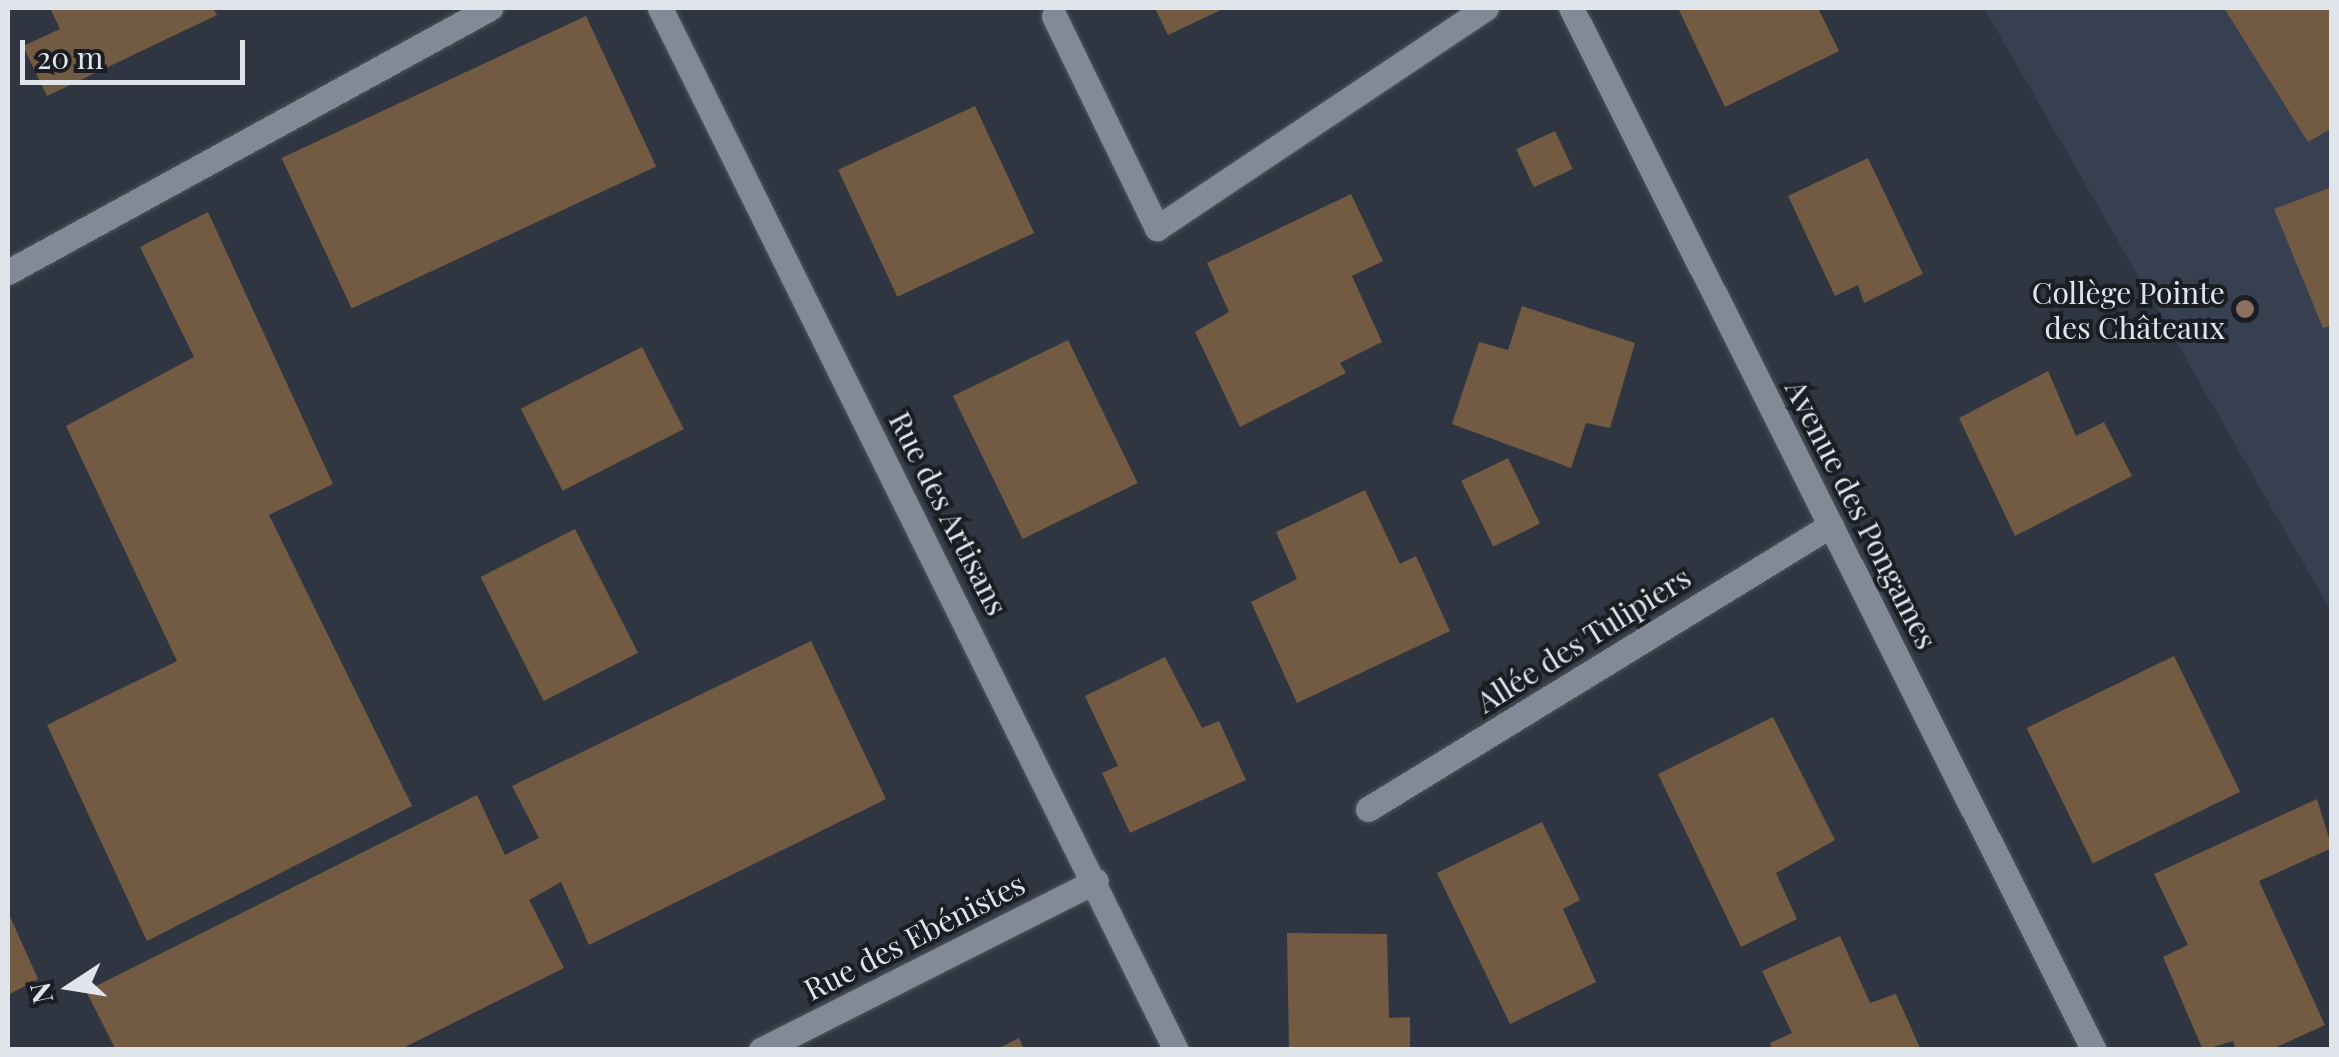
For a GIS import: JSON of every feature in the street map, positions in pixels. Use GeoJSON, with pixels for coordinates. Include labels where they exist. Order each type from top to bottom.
{"type":"FeatureCollection","features":[{"type":"Feature","properties":{"kind":"street"},"geometry":{"type":"LineString","coordinates":[[8,272],[490,8]]}},
{"type":"Feature","properties":{"kind":"street","name":"Rue des Artisans"},"geometry":{"type":"LineString","coordinates":[[660,8],[1096,881],[1176,1050]]}},
{"type":"Feature","properties":{"kind":"street"},"geometry":{"type":"LineString","coordinates":[[1054,16],[1156,228],[1486,8]]}},
{"type":"Feature","properties":{"kind":"street","name":"Avenue des Pongames"},"geometry":{"type":"LineString","coordinates":[[1571,8],[2094,1050]]}},
{"type":"Feature","properties":{"kind":"street","name":"Allée des Tulipiers"},"geometry":{"type":"LineString","coordinates":[[1368,809],[1831,525]]}},
{"type":"Feature","properties":{"kind":"street","name":"Rue des Ebénistes"},"geometry":{"type":"LineString","coordinates":[[761,1050],[1096,881]]}},
{"type":"Feature","properties":{"kind":"shaded area","name":"Collège Pointe des Châteaux"},"geometry":{"type":"Polygon","coordinates":[[[1984,8],[2331,8],[2331,611],[1984,8]]]}},
{"type":"Feature","properties":{"kind":"building"},"geometry":{"type":"Polygon","coordinates":[[[50,8],[213,8],[217,15],[47,96],[23,46],[60,29],[50,8]]]}},
{"type":"Feature","properties":{"kind":"building"},"geometry":{"type":"Polygon","coordinates":[[[1155,8],[1225,8],[1168,35],[1155,8]]]}},
{"type":"Feature","properties":{"kind":"building"},"geometry":{"type":"Polygon","coordinates":[[[1678,8],[1818,8],[1839,51],[1725,107],[1678,8]]]}},
{"type":"Feature","properties":{"kind":"building"},"geometry":{"type":"Polygon","coordinates":[[[2224,8],[2332,8],[2332,128],[2308,142],[2224,8]]]}},
{"type":"Feature","properties":{"kind":"building"},"geometry":{"type":"Polygon","coordinates":[[[586,16],[656,166],[352,308],[281,158],[586,16]]]}},
{"type":"Feature","properties":{"kind":"building"},"geometry":{"type":"Polygon","coordinates":[[[975,106],[1034,233],[897,297],[838,170],[975,106]]]}},
{"type":"Feature","properties":{"kind":"building"},"geometry":{"type":"Polygon","coordinates":[[[1555,131],[1573,169],[1534,187],[1516,149],[1555,131]]]}},
{"type":"Feature","properties":{"kind":"building"},"geometry":{"type":"Polygon","coordinates":[[[1868,158],[1923,274],[1864,303],[1858,285],[1835,296],[1788,196],[1868,158]]]}},
{"type":"Feature","properties":{"kind":"building"},"geometry":{"type":"Polygon","coordinates":[[[2332,187],[2332,325],[2323,328],[2274,209],[2332,187]]]}},
{"type":"Feature","properties":{"kind":"building"},"geometry":{"type":"Polygon","coordinates":[[[1351,194],[1383,261],[1352,276],[1382,342],[1340,363],[1346,373],[1240,427],[1195,332],[1229,312],[1207,263],[1351,194]]]}},
{"type":"Feature","properties":{"kind":"building"},"geometry":{"type":"Polygon","coordinates":[[[208,212],[333,484],[269,515],[412,806],[147,941],[47,725],[177,661],[66,426],[194,357],[140,247],[208,212]]]}},
{"type":"Feature","properties":{"kind":"building"},"geometry":{"type":"Polygon","coordinates":[[[1522,306],[1635,343],[1610,428],[1586,423],[1571,468],[1452,424],[1479,342],[1508,350],[1522,306]]]}},
{"type":"Feature","properties":{"kind":"building"},"geometry":{"type":"Polygon","coordinates":[[[1068,340],[1138,483],[1023,539],[953,396],[1068,340]]]}},
{"type":"Feature","properties":{"kind":"building"},"geometry":{"type":"Polygon","coordinates":[[[642,347],[684,429],[563,491],[521,409],[642,347]]]}},
{"type":"Feature","properties":{"kind":"building"},"geometry":{"type":"Polygon","coordinates":[[[2048,371],[2076,436],[2104,422],[2132,476],[2015,536],[1959,418],[2048,371]]]}},
{"type":"Feature","properties":{"kind":"building"},"geometry":{"type":"Polygon","coordinates":[[[1508,458],[1540,524],[1493,546],[1461,481],[1508,458]]]}},
{"type":"Feature","properties":{"kind":"building"},"geometry":{"type":"Polygon","coordinates":[[[1365,490],[1400,564],[1416,556],[1450,631],[1297,703],[1251,602],[1297,579],[1276,532],[1365,490]]]}},
{"type":"Feature","properties":{"kind":"building"},"geometry":{"type":"Polygon","coordinates":[[[575,529],[638,653],[544,701],[481,577],[575,529]]]}},
{"type":"Feature","properties":{"kind":"building"},"geometry":{"type":"Polygon","coordinates":[[[811,641],[886,799],[589,945],[561,882],[529,900],[564,968],[399,1050],[116,1050],[86,991],[477,795],[505,855],[539,838],[512,786],[811,641]]]}},
{"type":"Feature","properties":{"kind":"building"},"geometry":{"type":"Polygon","coordinates":[[[2174,656],[2240,792],[2093,864],[2027,728],[2174,656]]]}},
{"type":"Feature","properties":{"kind":"building"},"geometry":{"type":"Polygon","coordinates":[[[1165,657],[1202,728],[1219,721],[1246,780],[1130,833],[1102,773],[1118,766],[1085,696],[1165,657]]]}},
{"type":"Feature","properties":{"kind":"building"},"geometry":{"type":"Polygon","coordinates":[[[1773,717],[1835,840],[1776,873],[1797,919],[1741,947],[1658,774],[1773,717]]]}},
{"type":"Feature","properties":{"kind":"building"},"geometry":{"type":"Polygon","coordinates":[[[2317,799],[2332,848],[2259,881],[2325,1025],[2270,1050],[2236,1050],[2233,1041],[2203,1050],[2163,957],[2188,945],[2154,874],[2317,799]]]}},
{"type":"Feature","properties":{"kind":"building"},"geometry":{"type":"Polygon","coordinates":[[[1542,822],[1580,900],[1563,909],[1596,982],[1510,1024],[1437,873],[1542,822]]]}},
{"type":"Feature","properties":{"kind":"building"},"geometry":{"type":"Polygon","coordinates":[[[8,912],[38,979],[8,995],[8,912]]]}},
{"type":"Feature","properties":{"kind":"building"},"geometry":{"type":"Polygon","coordinates":[[[1287,933],[1387,934],[1389,1018],[1410,1017],[1410,1050],[1289,1050],[1287,933]]]}},
{"type":"Feature","properties":{"kind":"building"},"geometry":{"type":"Polygon","coordinates":[[[1840,936],[1870,1003],[1896,994],[1921,1050],[1773,1050],[1770,1043],[1792,1033],[1762,971],[1840,936]]]}},
{"type":"Feature","properties":{"kind":"building"},"geometry":{"type":"Polygon","coordinates":[[[1019,1038],[1024,1050],[995,1050],[1019,1038]]]}},
{"type":"Feature","properties":{"kind":"place","name":"Collège Pointe des Châteaux"},"geometry":{"type":"Point","coordinates":[2245,309]}}]}
